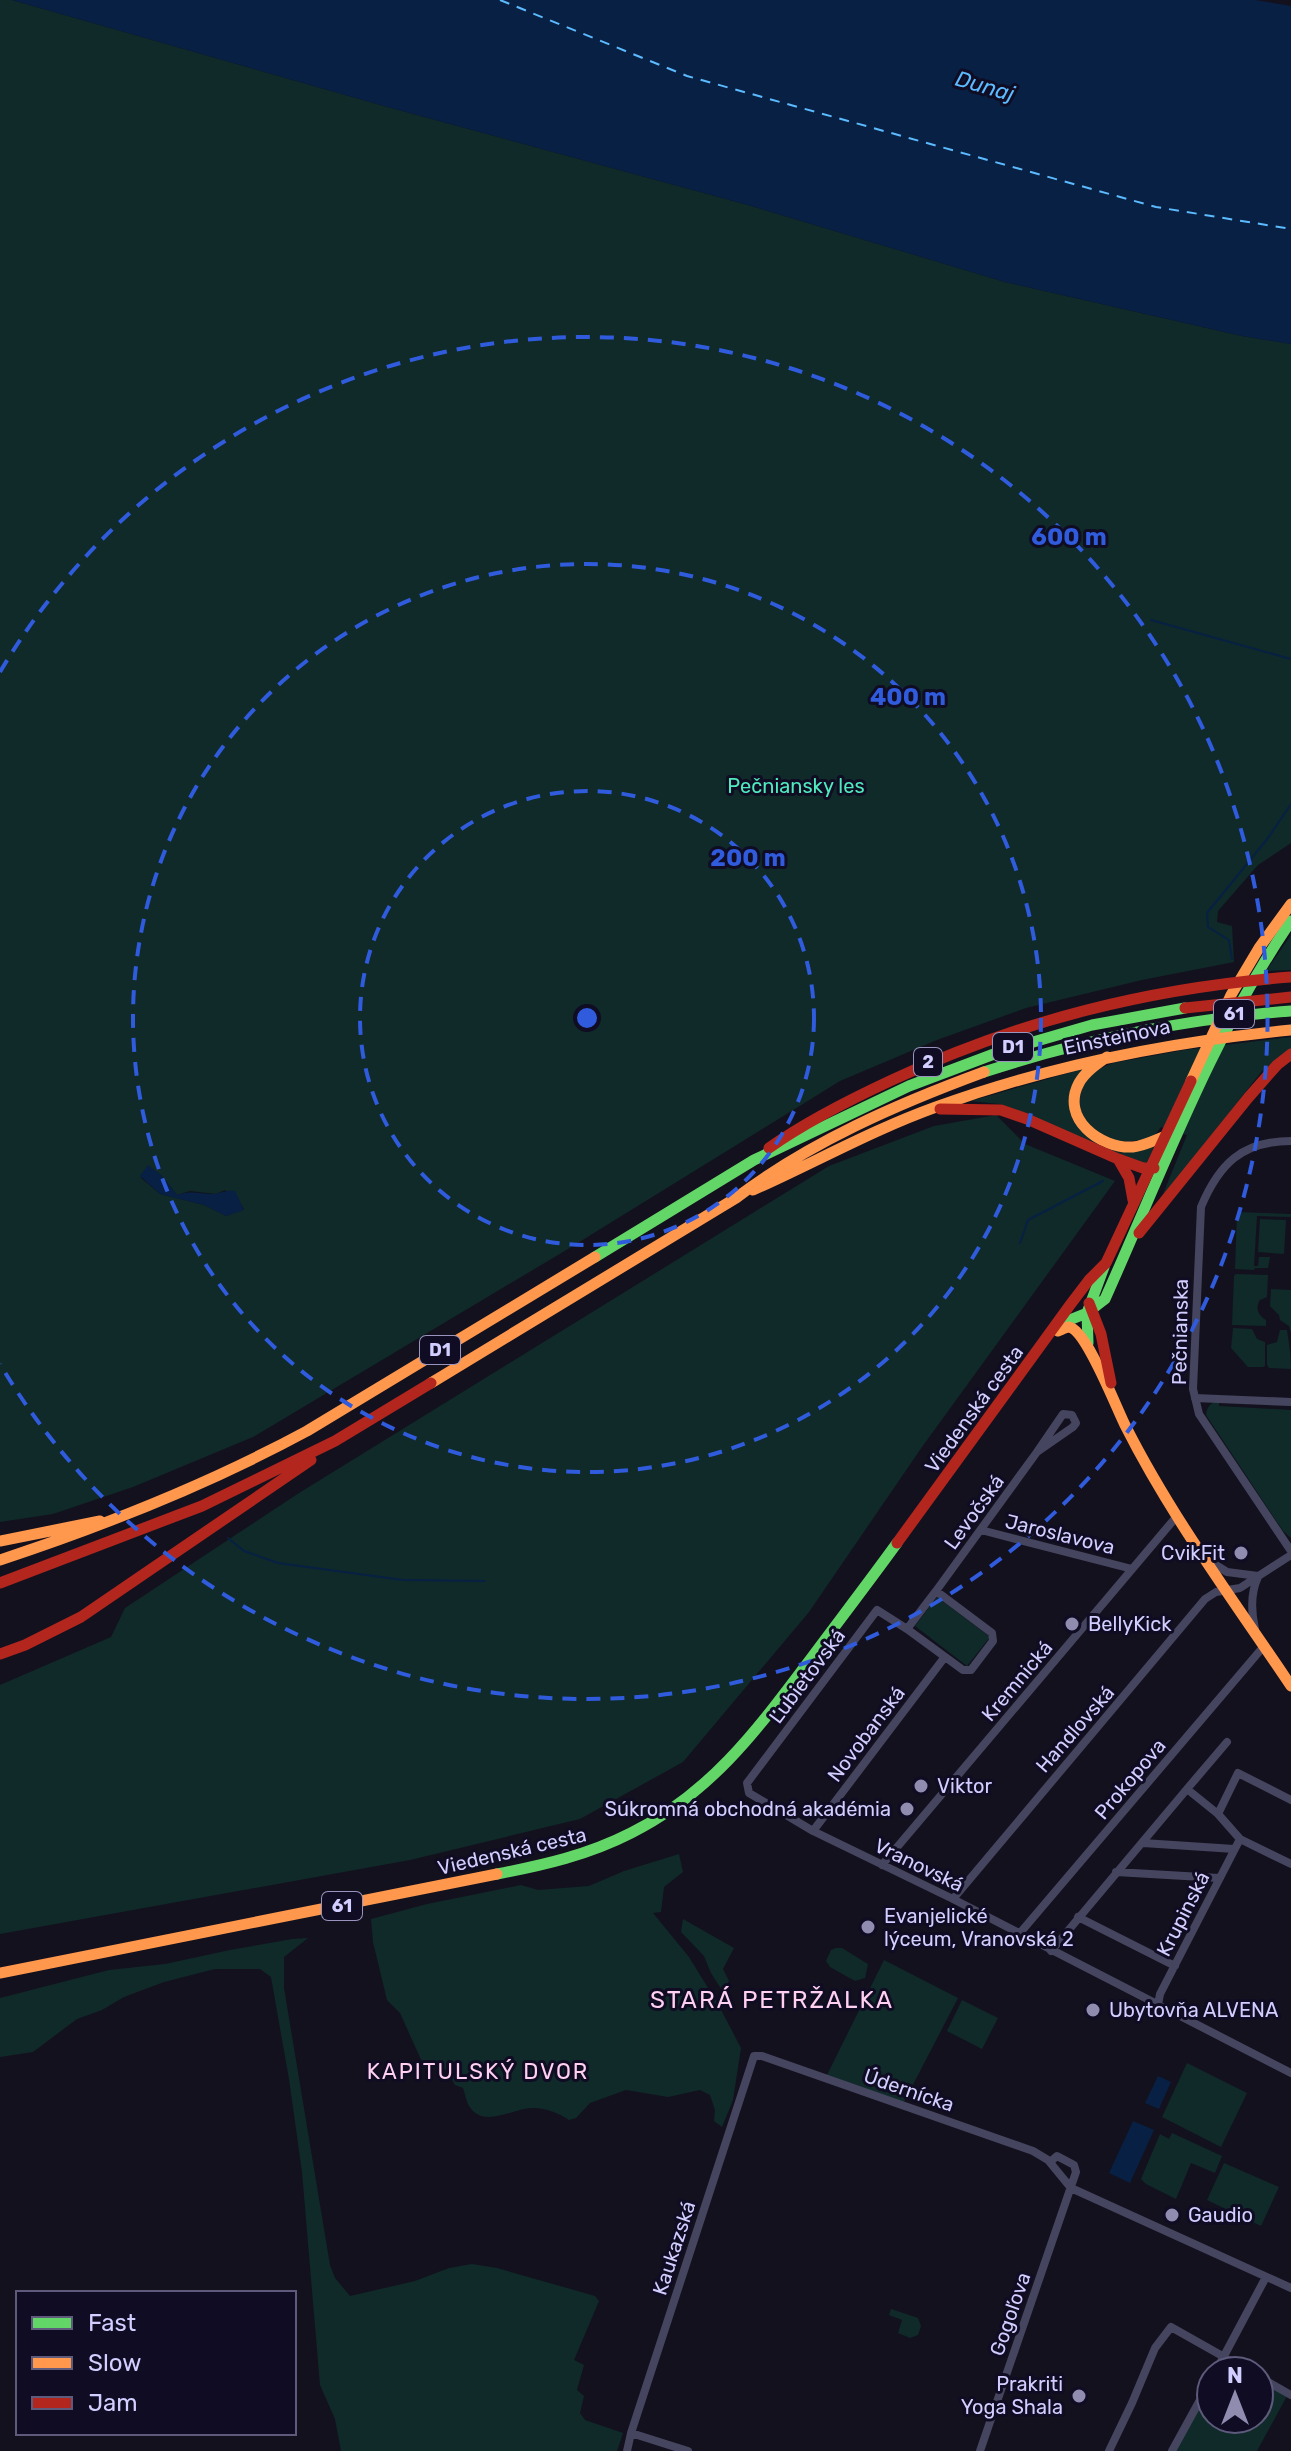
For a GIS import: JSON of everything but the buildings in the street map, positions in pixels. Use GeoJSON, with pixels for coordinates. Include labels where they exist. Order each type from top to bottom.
{"type":"FeatureCollection","features":[{"type":"Feature","properties":{"kind":"main road","name":"Viedenská cesta"},"geometry":{"type":"LineString","coordinates":[[1044,1344],[1067,1321],[1105,1299],[1166,1160],[1231,995],[1271,940],[1291,904]]}},
{"type":"Feature","properties":{"kind":"main road","name":"Viedenská cesta"},"geometry":{"type":"LineString","coordinates":[[1271,940],[1291,921]]}},
{"type":"Feature","properties":{"kind":"main road","name":"Einsteinova"},"geometry":{"type":"LineString","coordinates":[[754,1160],[789,1133],[902,1075],[944,1055],[1033,1023],[1161,992],[1291,977]]}},
{"type":"Feature","properties":{"kind":"main road","name":"D1"},"geometry":{"type":"LineString","coordinates":[[116,1519],[191,1491],[280,1446],[754,1160],[909,1086],[1002,1051],[1092,1025],[1237,1001],[1291,997]]}},
{"type":"Feature","properties":{"kind":"main road","name":"D1"},"geometry":{"type":"LineString","coordinates":[[335,1441],[736,1198],[767,1173],[837,1135],[914,1099],[1006,1064],[1096,1039],[1228,1016],[1291,1011]]}},
{"type":"Feature","properties":{"kind":"main road","name":"Einsteinova"},"geometry":{"type":"LineString","coordinates":[[736,1198],[842,1146],[929,1109],[1021,1078],[1110,1055],[1200,1039],[1291,1030]]}},
{"type":"Feature","properties":{"kind":"main road"},"geometry":{"type":"LineString","coordinates":[[1129,1245],[1248,1098],[1291,1054]]}},
{"type":"Feature","properties":{"kind":"main road"},"geometry":{"type":"LineString","coordinates":[[1110,1055],[1089,1071],[1078,1085],[1073,1103],[1078,1121],[1092,1135],[1121,1146],[1132,1147],[1163,1137]]}},
{"type":"Feature","properties":{"kind":"main road","name":"Viedenská cesta"},"geometry":{"type":"LineString","coordinates":[[0,1973],[540,1867],[598,1849],[638,1831],[674,1808],[730,1761],[765,1720],[1089,1280],[1106,1263],[1163,1137],[1194,1086]]}},
{"type":"Feature","properties":{"kind":"main road","name":"2"},"geometry":{"type":"LineString","coordinates":[[929,1109],[1001,1110],[1149,1169]]}},
{"type":"Feature","properties":{"kind":"main road"},"geometry":{"type":"LineString","coordinates":[[1118,1159],[1129,1178],[1134,1202]]}},
{"type":"Feature","properties":{"kind":"main road"},"geometry":{"type":"LineString","coordinates":[[1149,1169],[1166,1160]]}},
{"type":"Feature","properties":{"kind":"main road"},"geometry":{"type":"LineString","coordinates":[[1088,1345],[1090,1308],[1106,1263]]}},
{"type":"Feature","properties":{"kind":"main road"},"geometry":{"type":"LineString","coordinates":[[1101,1334],[1105,1299]]}},
{"type":"Feature","properties":{"kind":"main road"},"geometry":{"type":"LineString","coordinates":[[1060,1319],[1078,1303],[1090,1308],[1101,1334],[1115,1404]]}},
{"type":"Feature","properties":{"kind":"main road"},"geometry":{"type":"LineString","coordinates":[[1057,1331],[1073,1328],[1088,1345],[1136,1446],[1177,1516],[1291,1686]]}},
{"type":"Feature","properties":{"kind":"main road"},"geometry":{"type":"LineString","coordinates":[[0,1583],[202,1506],[335,1441]]}},
{"type":"Feature","properties":{"kind":"main road"},"geometry":{"type":"LineString","coordinates":[[0,1654],[56,1631],[107,1601],[335,1441]]}},
{"type":"Feature","properties":{"kind":"main road"},"geometry":{"type":"LineString","coordinates":[[0,1541],[116,1519]]}},
{"type":"Feature","properties":{"kind":"main road"},"geometry":{"type":"LineString","coordinates":[[0,1560],[87,1533],[116,1519]]}},
{"type":"Feature","properties":{"kind":"street","name":"Pečnianska"},"geometry":{"type":"LineString","coordinates":[[1291,1141],[1270,1141],[1234,1158],[1211,1182],[1201,1207],[1193,1389],[1199,1414],[1291,1553]]}},
{"type":"Feature","properties":{"kind":"street"},"geometry":{"type":"LineString","coordinates":[[1195,1398],[1291,1402]]}},
{"type":"Feature","properties":{"kind":"street","name":"Levočská"},"geometry":{"type":"LineString","coordinates":[[907,1629],[1063,1414],[1072,1415],[1076,1423],[1073,1427],[1037,1452]]}},
{"type":"Feature","properties":{"kind":"street","name":"Kremnická"},"geometry":{"type":"LineString","coordinates":[[882,1865],[1177,1516]]}},
{"type":"Feature","properties":{"kind":"street","name":"Jaroslavova"},"geometry":{"type":"LineString","coordinates":[[981,1530],[1132,1569]]}},
{"type":"Feature","properties":{"kind":"street","name":"Handlovská"},"geometry":{"type":"LineString","coordinates":[[953,1899],[1205,1599],[1216,1592],[1240,1588],[1291,1553]]}},
{"type":"Feature","properties":{"kind":"street"},"geometry":{"type":"LineString","coordinates":[[1204,1557],[1227,1572],[1259,1576],[1254,1586],[1252,1604],[1257,1634]]}},
{"type":"Feature","properties":{"kind":"street"},"geometry":{"type":"LineString","coordinates":[[907,1629],[944,1658],[963,1670],[971,1670],[993,1641],[992,1633],[936,1591]]}},
{"type":"Feature","properties":{"kind":"street","name":"Ľubietovská"},"geometry":{"type":"LineString","coordinates":[[749,1793],[747,1783],[877,1610],[907,1629]]}},
{"type":"Feature","properties":{"kind":"street","name":"Prokopova"},"geometry":{"type":"LineString","coordinates":[[1020,1933],[1264,1646]]}},
{"type":"Feature","properties":{"kind":"street","name":"Novobanská"},"geometry":{"type":"LineString","coordinates":[[813,1831],[944,1658]]}},
{"type":"Feature","properties":{"kind":"street"},"geometry":{"type":"LineString","coordinates":[[1051,1951],[1227,1742]]}},
{"type":"Feature","properties":{"kind":"street"},"geometry":{"type":"LineString","coordinates":[[1218,1814],[1238,1773],[1291,1800]]}},
{"type":"Feature","properties":{"kind":"street"},"geometry":{"type":"LineString","coordinates":[[1187,1789],[1218,1814],[1240,1839],[1291,1864]]}},
{"type":"Feature","properties":{"kind":"street","name":"Vranovská"},"geometry":{"type":"LineString","coordinates":[[749,1793],[813,1831],[953,1899],[1291,2073]]}},
{"type":"Feature","properties":{"kind":"street","name":"Krupinská"},"geometry":{"type":"LineString","coordinates":[[1158,2005],[1160,1994],[1240,1839]]}},
{"type":"Feature","properties":{"kind":"street"},"geometry":{"type":"LineString","coordinates":[[1143,1843],[1234,1849]]}},
{"type":"Feature","properties":{"kind":"street"},"geometry":{"type":"LineString","coordinates":[[1116,1872],[1219,1878]]}},
{"type":"Feature","properties":{"kind":"street"},"geometry":{"type":"LineString","coordinates":[[1078,1917],[1175,1966]]}},
{"type":"Feature","properties":{"kind":"street","name":"Údernícka"},"geometry":{"type":"LineString","coordinates":[[754,2056],[762,2056],[1033,2151],[1050,2162],[1071,2188],[1291,2288]]}},
{"type":"Feature","properties":{"kind":"street","name":"Kaukazská"},"geometry":{"type":"LineString","coordinates":[[627,2451],[754,2056]]}},
{"type":"Feature","properties":{"kind":"street","name":"Údernícka"},"geometry":{"type":"LineString","coordinates":[[1050,2162],[1057,2156],[1074,2165],[1076,2172],[1071,2188]]}},
{"type":"Feature","properties":{"kind":"street","name":"Gogoľova"},"geometry":{"type":"LineString","coordinates":[[980,2451],[1071,2188]]}},
{"type":"Feature","properties":{"kind":"street"},"geometry":{"type":"LineString","coordinates":[[1225,2355],[1266,2277]]}},
{"type":"Feature","properties":{"kind":"street"},"geometry":{"type":"LineString","coordinates":[[1109,2451],[1155,2348],[1171,2327],[1222,2355]]}},
{"type":"Feature","properties":{"kind":"street"},"geometry":{"type":"LineString","coordinates":[[1172,2451],[1195,2409]]}},
{"type":"Feature","properties":{"kind":"street"},"geometry":{"type":"LineString","coordinates":[[631,2433],[688,2451]]}},
{"type":"Feature","properties":{"kind":"green space","name":"Pečniansky les"},"geometry":{"type":"Polygon","coordinates":[[[0,0],[12,0],[748,205],[1005,282],[1242,336],[1291,344],[1291,843],[1258,865],[1218,911],[1217,922],[1232,926],[1234,962],[1026,1008],[937,1040],[840,1081],[568,1249],[253,1437],[133,1487],[53,1514],[0,1522],[0,0]],[[161,1175],[140,1177],[160,1194],[204,1205],[226,1216],[244,1209],[225,1190],[216,1194],[190,1191],[177,1195],[161,1175]]]}},
{"type":"Feature","properties":{"kind":"green space"},"geometry":{"type":"Polygon","coordinates":[[[1291,935],[1291,970],[1266,971],[1291,935]]]}},
{"type":"Feature","properties":{"kind":"green space"},"geometry":{"type":"Polygon","coordinates":[[[1291,1037],[1291,1050],[1262,1071],[1161,1199],[1187,1135],[1161,1127],[1154,1136],[1144,1140],[1119,1142],[1091,1130],[1077,1108],[1084,1081],[1096,1070],[1113,1063],[1184,1050],[1291,1037]]]}},
{"type":"Feature","properties":{"kind":"green space"},"geometry":{"type":"Polygon","coordinates":[[[1086,1068],[1070,1090],[1092,1140],[1155,1145],[1145,1166],[1015,1109],[971,1101],[1086,1068]]]}},
{"type":"Feature","properties":{"kind":"green space"},"geometry":{"type":"Polygon","coordinates":[[[996,1115],[1025,1144],[1115,1181],[922,1447],[809,1612],[683,1762],[580,1819],[410,1860],[0,1934],[0,1685],[111,1637],[125,1608],[299,1493],[829,1166],[934,1126],[996,1115]]]}},
{"type":"Feature","properties":{"kind":"green space"},"geometry":{"type":"Polygon","coordinates":[[[1237,1212],[1291,1214],[1291,1217],[1257,1216],[1254,1266],[1258,1266],[1259,1257],[1270,1257],[1268,1268],[1235,1269],[1237,1212]]]}},
{"type":"Feature","properties":{"kind":"green space"},"geometry":{"type":"Polygon","coordinates":[[[1260,1219],[1286,1220],[1284,1254],[1258,1252],[1260,1219]]]}},
{"type":"Feature","properties":{"kind":"green space"},"geometry":{"type":"Polygon","coordinates":[[[1236,1274],[1268,1275],[1267,1297],[1258,1303],[1259,1314],[1266,1320],[1266,1326],[1232,1325],[1236,1274]]]}},
{"type":"Feature","properties":{"kind":"green space"},"geometry":{"type":"Polygon","coordinates":[[[1271,1289],[1291,1290],[1291,1333],[1289,1326],[1270,1306],[1271,1289]]]}},
{"type":"Feature","properties":{"kind":"green space"},"geometry":{"type":"Polygon","coordinates":[[[1233,1328],[1252,1329],[1257,1339],[1265,1342],[1265,1366],[1248,1367],[1231,1348],[1233,1328]]]}},
{"type":"Feature","properties":{"kind":"green space"},"geometry":{"type":"Polygon","coordinates":[[[1280,1330],[1287,1330],[1291,1369],[1269,1368],[1267,1365],[1267,1345],[1277,1342],[1280,1330]]]}},
{"type":"Feature","properties":{"kind":"green space"},"geometry":{"type":"Polygon","coordinates":[[[1219,1400],[1219,1406],[1291,1410],[1291,1538],[1283,1531],[1206,1415],[1210,1405],[1219,1400]]]}},
{"type":"Feature","properties":{"kind":"green space"},"geometry":{"type":"Polygon","coordinates":[[[937,1597],[990,1637],[967,1666],[915,1626],[937,1597]]]}},
{"type":"Feature","properties":{"kind":"green space"},"geometry":{"type":"Polygon","coordinates":[[[679,1854],[683,1872],[664,1887],[661,1912],[653,1913],[689,1957],[741,2048],[733,2100],[722,2127],[714,2121],[715,2110],[710,2095],[700,2090],[668,2097],[626,2090],[590,2103],[576,2118],[569,2120],[552,2111],[534,2108],[500,2116],[483,2116],[469,2106],[463,2088],[455,2085],[447,2070],[423,2064],[400,2013],[387,2000],[373,1942],[371,1919],[521,1885],[538,1890],[589,1886],[624,1871],[679,1854]]]}},
{"type":"Feature","properties":{"kind":"green space"},"geometry":{"type":"Polygon","coordinates":[[[683,1919],[734,1948],[723,1969],[729,1981],[723,1992],[704,1956],[681,1932],[683,1919]]]}},
{"type":"Feature","properties":{"kind":"green space"},"geometry":{"type":"Polygon","coordinates":[[[308,1938],[284,1957],[284,1988],[330,2265],[335,2278],[350,2296],[472,2264],[497,2268],[595,2296],[599,2301],[574,2360],[584,2365],[577,2390],[584,2396],[580,2413],[585,2420],[623,2433],[617,2451],[341,2451],[335,2419],[320,2385],[302,2172],[289,2079],[271,1977],[260,1969],[215,1969],[164,1982],[77,2019],[33,2052],[0,2057],[0,1998],[109,1970],[165,1964],[308,1938]]]}},
{"type":"Feature","properties":{"kind":"green space"},"geometry":{"type":"Polygon","coordinates":[[[842,1948],[868,1964],[865,1978],[855,1981],[830,1967],[826,1961],[831,1950],[842,1948]]]}},
{"type":"Feature","properties":{"kind":"green space"},"geometry":{"type":"Polygon","coordinates":[[[884,1960],[958,1998],[904,2102],[827,2075],[884,1960]]]}},
{"type":"Feature","properties":{"kind":"green space"},"geometry":{"type":"Polygon","coordinates":[[[962,2000],[998,2018],[982,2049],[947,2031],[962,2000]]]}},
{"type":"Feature","properties":{"kind":"green space"},"geometry":{"type":"Polygon","coordinates":[[[1187,2063],[1247,2093],[1221,2147],[1162,2117],[1187,2063]]]}},
{"type":"Feature","properties":{"kind":"green space"},"geometry":{"type":"Polygon","coordinates":[[[1172,2133],[1222,2156],[1215,2173],[1191,2163],[1176,2199],[1141,2179],[1160,2134],[1169,2139],[1172,2133]]]}},
{"type":"Feature","properties":{"kind":"green space"},"geometry":{"type":"Polygon","coordinates":[[[1224,2163],[1279,2187],[1261,2226],[1207,2200],[1224,2163]]]}},
{"type":"Feature","properties":{"kind":"green space"},"geometry":{"type":"Polygon","coordinates":[[[891,2309],[918,2318],[921,2326],[918,2335],[910,2338],[898,2333],[902,2320],[889,2315],[891,2309]]]}},
{"type":"Feature","properties":{"kind":"green space"},"geometry":{"type":"Polygon","coordinates":[[[1275,2389],[1287,2396],[1275,2418],[1275,2389]]]}},
{"type":"Feature","properties":{"kind":"green space"},"geometry":{"type":"Polygon","coordinates":[[[1195,2410],[1195,2435],[1266,2435],[1257,2451],[1173,2451],[1195,2410]]]}},
{"type":"Feature","properties":{"kind":"water","name":"Dunaj"},"geometry":{"type":"Polygon","coordinates":[[[12,0],[1255,0],[1291,6],[1291,344],[1242,336],[1005,282],[748,205],[12,0]]]}},
{"type":"Feature","properties":{"kind":"water"},"geometry":{"type":"Polygon","coordinates":[[[148,1165],[177,1195],[235,1191],[244,1210],[226,1216],[204,1205],[160,1194],[140,1176],[148,1165]]]}},
{"type":"Feature","properties":{"kind":"water"},"geometry":{"type":"Polygon","coordinates":[[[1158,2076],[1171,2082],[1159,2109],[1145,2103],[1158,2076]]]}},
{"type":"Feature","properties":{"kind":"water"},"geometry":{"type":"Polygon","coordinates":[[[1133,2121],[1154,2130],[1130,2183],[1109,2173],[1133,2121]]]}},
{"type":"Feature","properties":{"kind":"waterway"},"geometry":{"type":"LineString","coordinates":[[1151,620],[1291,659]]}},
{"type":"Feature","properties":{"kind":"waterway"},"geometry":{"type":"LineString","coordinates":[[1232,959],[1229,940],[1208,927],[1207,913],[1268,838],[1291,804]]}},
{"type":"Feature","properties":{"kind":"waterway"},"geometry":{"type":"LineString","coordinates":[[1020,1243],[1028,1220],[1103,1181]]}},
{"type":"Feature","properties":{"kind":"waterway"},"geometry":{"type":"LineString","coordinates":[[228,1538],[244,1551],[278,1563],[403,1580],[485,1581]]}},
{"type":"Feature","properties":{"kind":"ferry route"},"geometry":{"type":"LineString","coordinates":[[500,0],[687,76],[1156,207],[1291,229]]}},
{"type":"Feature","properties":{"kind":"traffic: fast"},"geometry":{"type":"LineString","coordinates":[[1060,1328],[1105,1299],[1212,1058],[1291,921]]}},
{"type":"Feature","properties":{"kind":"traffic: fast"},"geometry":{"type":"LineString","coordinates":[[595,1257],[754,1160],[909,1086],[1002,1051],[1092,1025],[1185,1008]]}},
{"type":"Feature","properties":{"kind":"traffic: fast"},"geometry":{"type":"LineString","coordinates":[[984,1072],[1136,1032],[1213,1019],[1291,1011]]}},
{"type":"Feature","properties":{"kind":"traffic: fast"},"geometry":{"type":"LineString","coordinates":[[1088,1343],[1087,1313],[1104,1267]]}},
{"type":"Feature","properties":{"kind":"traffic: fast"},"geometry":{"type":"LineString","coordinates":[[497,1874],[549,1863],[599,1847],[631,1833],[685,1799],[751,1735],[897,1543]]}},
{"type":"Feature","properties":{"kind":"traffic: slow"},"geometry":{"type":"LineString","coordinates":[[1191,1081],[1231,995],[1259,948],[1291,904]]}},
{"type":"Feature","properties":{"kind":"traffic: slow"},"geometry":{"type":"LineString","coordinates":[[753,1190],[912,1116],[979,1092],[1111,1057],[1200,1041],[1291,1030]]}},
{"type":"Feature","properties":{"kind":"traffic: slow"},"geometry":{"type":"LineString","coordinates":[[1107,1057],[1079,1083],[1075,1096],[1079,1119],[1096,1137],[1120,1146],[1137,1146],[1163,1137]]}},
{"type":"Feature","properties":{"kind":"traffic: slow"},"geometry":{"type":"LineString","coordinates":[[431,1383],[824,1142],[887,1111],[984,1072]]}},
{"type":"Feature","properties":{"kind":"traffic: slow"},"geometry":{"type":"LineString","coordinates":[[0,1560],[79,1533],[233,1469],[307,1431],[595,1257]]}},
{"type":"Feature","properties":{"kind":"traffic: slow"},"geometry":{"type":"LineString","coordinates":[[1058,1331],[1069,1327],[1084,1342],[1163,1494],[1291,1686]]}},
{"type":"Feature","properties":{"kind":"traffic: slow"},"geometry":{"type":"LineString","coordinates":[[0,1541],[100,1521]]}},
{"type":"Feature","properties":{"kind":"traffic: slow"},"geometry":{"type":"LineString","coordinates":[[0,1973],[497,1874]]}},
{"type":"Feature","properties":{"kind":"traffic: jam"},"geometry":{"type":"LineString","coordinates":[[769,1148],[829,1111],[892,1080],[1037,1024],[1187,989],[1291,977]]}},
{"type":"Feature","properties":{"kind":"traffic: jam"},"geometry":{"type":"LineString","coordinates":[[1185,1008],[1291,997]]}},
{"type":"Feature","properties":{"kind":"traffic: jam"},"geometry":{"type":"LineString","coordinates":[[1139,1233],[1248,1098],[1291,1054]]}},
{"type":"Feature","properties":{"kind":"traffic: jam"},"geometry":{"type":"LineString","coordinates":[[897,1543],[1070,1305],[1106,1263],[1191,1081]]}},
{"type":"Feature","properties":{"kind":"traffic: jam"},"geometry":{"type":"LineString","coordinates":[[940,1109],[1001,1110],[1118,1159],[1143,1168],[1154,1168]]}},
{"type":"Feature","properties":{"kind":"traffic: jam"},"geometry":{"type":"LineString","coordinates":[[1118,1159],[1129,1178],[1133,1200]]}},
{"type":"Feature","properties":{"kind":"traffic: jam"},"geometry":{"type":"LineString","coordinates":[[1089,1303],[1101,1334],[1111,1383]]}},
{"type":"Feature","properties":{"kind":"traffic: jam"},"geometry":{"type":"LineString","coordinates":[[0,1583],[202,1506],[335,1441],[431,1383]]}},
{"type":"Feature","properties":{"kind":"traffic: jam"},"geometry":{"type":"LineString","coordinates":[[0,1654],[81,1617],[311,1460]]}},
{"type":"Feature","properties":{"kind":"place","name":"CvikFit"},"geometry":{"type":"Point","coordinates":[1241,1553]}},
{"type":"Feature","properties":{"kind":"place","name":"BellyKick"},"geometry":{"type":"Point","coordinates":[1072,1624]}},
{"type":"Feature","properties":{"kind":"place","name":"Viktor"},"geometry":{"type":"Point","coordinates":[921,1786]}},
{"type":"Feature","properties":{"kind":"place","name":"Súkromná obchodná akadémia"},"geometry":{"type":"Point","coordinates":[907,1809]}},
{"type":"Feature","properties":{"kind":"place","name":"Evanjelické lýceum, Vranovská 2"},"geometry":{"type":"Point","coordinates":[868,1927]}},
{"type":"Feature","properties":{"kind":"place","name":"Ubytovňa ALVENA"},"geometry":{"type":"Point","coordinates":[1093,2010]}},
{"type":"Feature","properties":{"kind":"place","name":"Gaudio"},"geometry":{"type":"Point","coordinates":[1172,2215]}},
{"type":"Feature","properties":{"kind":"place","name":"Prakriti Yoga Shala"},"geometry":{"type":"Point","coordinates":[1079,2396]}},
{"type":"Feature","properties":{"kind":"district","name":"STARÁ PETRŽALKA"},"geometry":{"type":"Point","coordinates":[772,2000]}},
{"type":"Feature","properties":{"kind":"district","name":"KAPITULSKÝ DVOR"},"geometry":{"type":"Point","coordinates":[478,2071]}}]}
